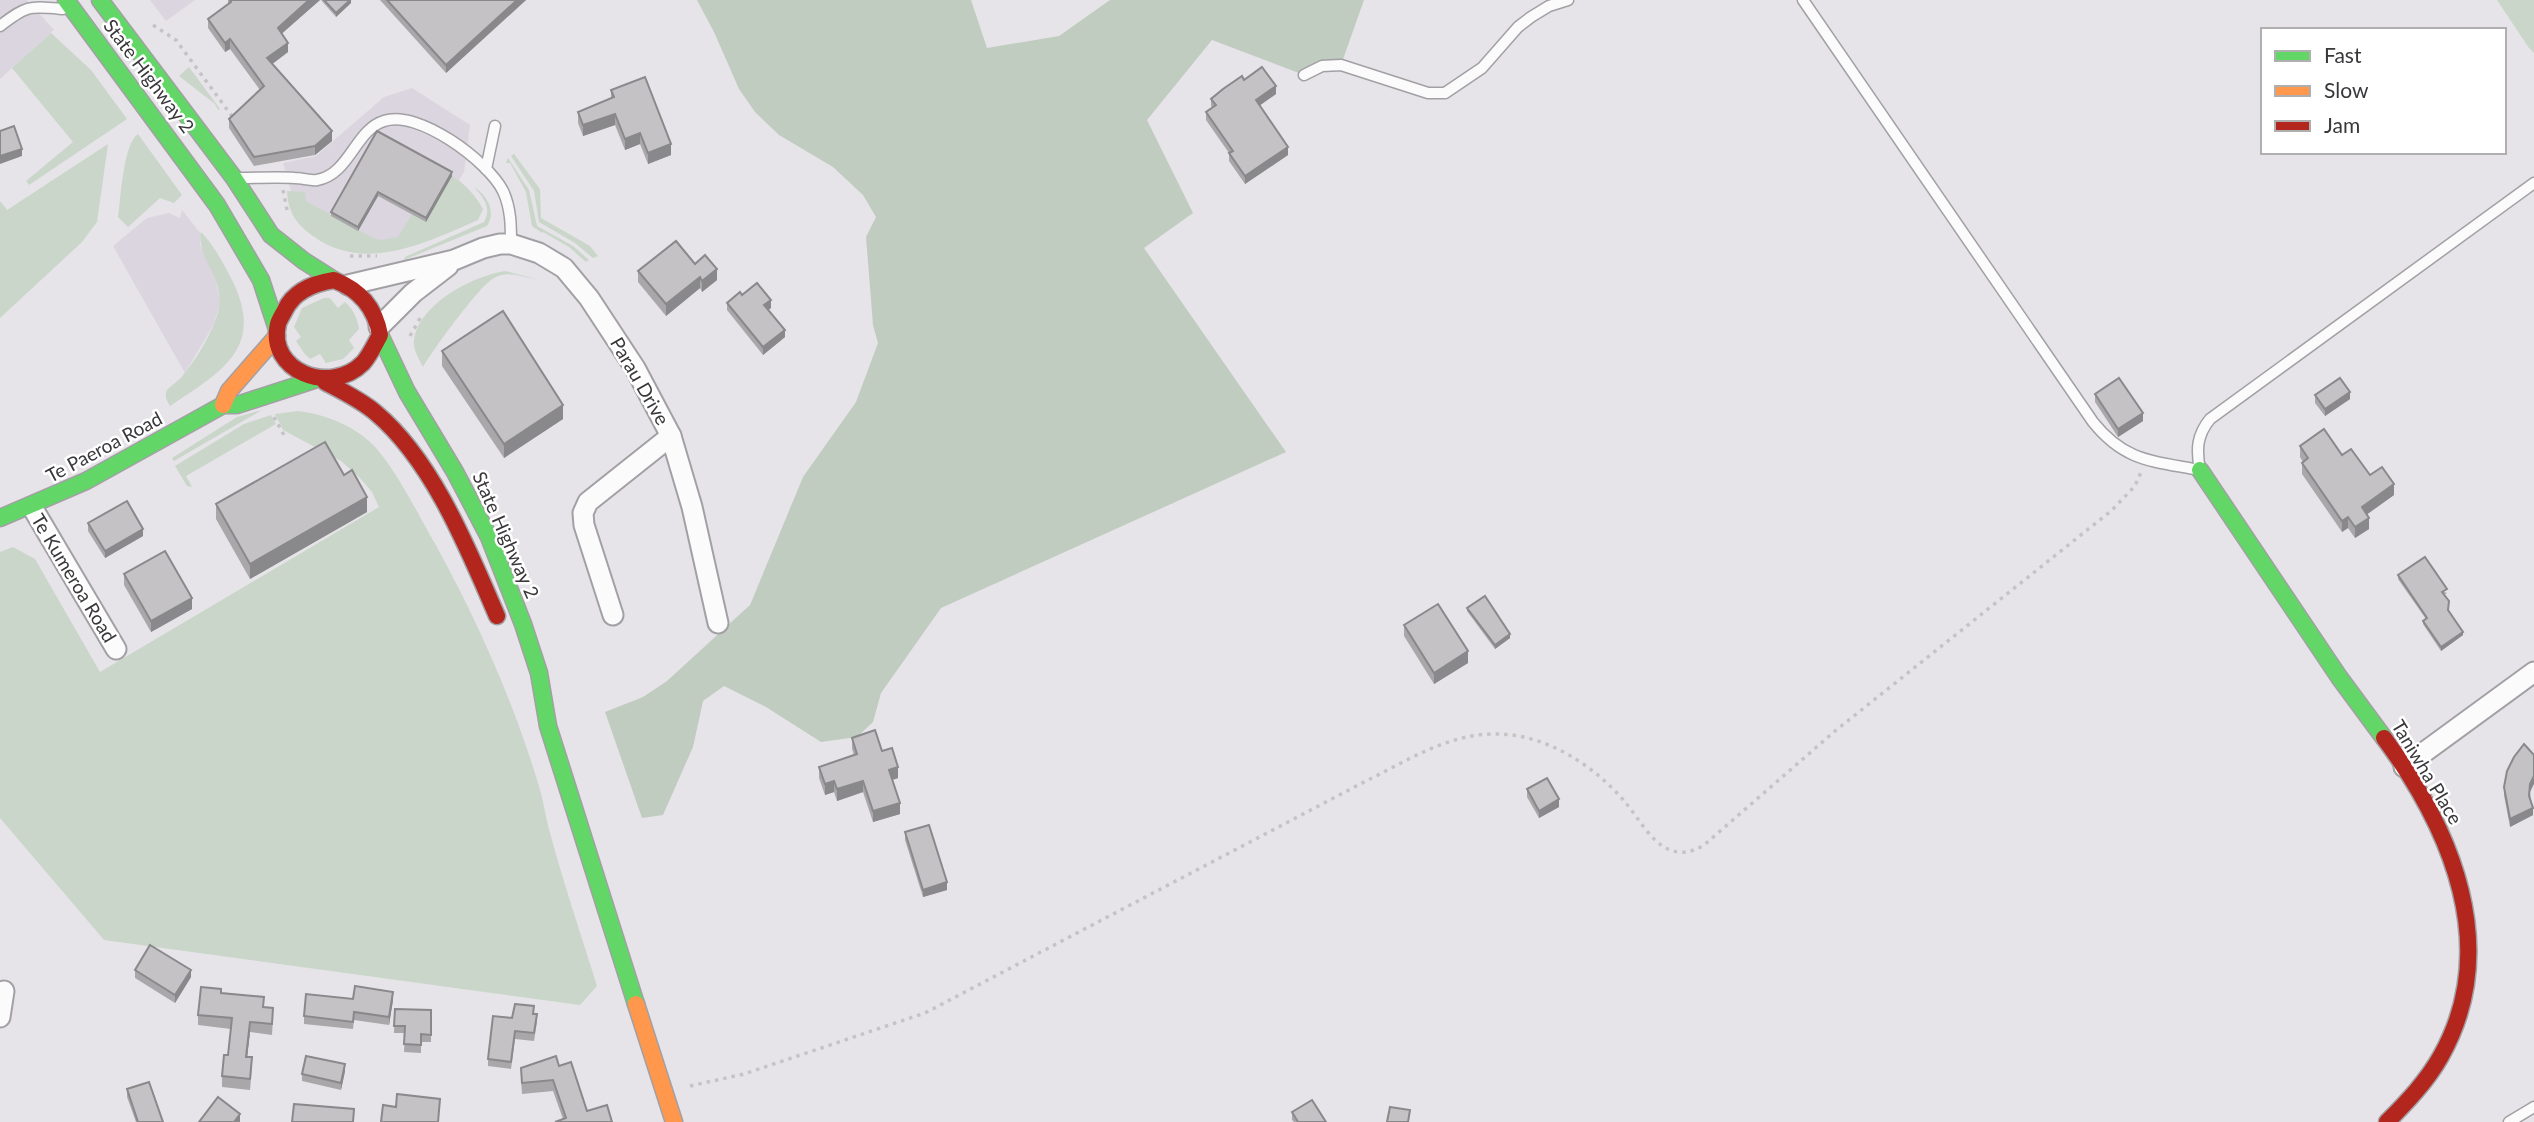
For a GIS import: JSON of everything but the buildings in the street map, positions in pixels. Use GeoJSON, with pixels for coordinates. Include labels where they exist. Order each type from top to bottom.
{"type":"FeatureCollection","features":[{"type":"Feature","properties":{"kind":"main road","name":"State Highway 2"},"geometry":{"type":"LineString","coordinates":[[100,0],[234,178],[271,235],[304,261],[341,283]]}},
{"type":"Feature","properties":{"kind":"main road","name":"State Highway 2"},"geometry":{"type":"LineString","coordinates":[[70,5],[217,205],[261,280],[276,331]]}},
{"type":"Feature","properties":{"kind":"main road"},"geometry":{"type":"LineString","coordinates":[[320,381],[341,377],[365,361],[374,349],[380,331],[372,309],[362,293],[341,283],[321,282],[298,293],[281,313],[276,331],[289,363],[320,381],[377,414],[408,449],[456,528],[505,634]]}},
{"type":"Feature","properties":{"kind":"main road","name":"Te Paeroa Road"},"geometry":{"type":"LineString","coordinates":[[223,405],[229,391],[276,331]]}},
{"type":"Feature","properties":{"kind":"main road","name":"State Highway 2"},"geometry":{"type":"LineString","coordinates":[[380,331],[407,392],[455,472],[489,537],[523,625],[539,673],[548,726],[674,1122]]}},
{"type":"Feature","properties":{"kind":"main road","name":"Te Paeroa Road"},"geometry":{"type":"LineString","coordinates":[[0,518],[32,506],[123,463],[223,405],[237,405],[320,381]]}},
{"type":"Feature","properties":{"kind":"main road","name":"Taniwha Place"},"geometry":{"type":"LineString","coordinates":[[2200,470],[2341,679],[2404,767],[2437,821],[2452,861],[2466,919],[2469,962],[2455,1019],[2446,1047],[2427,1078],[2387,1122]]}},
{"type":"Feature","properties":{"kind":"main road","name":"State Highway 2"},"geometry":{"type":"LineString","coordinates":[[524,681],[548,726]]}},
{"type":"Feature","properties":{"kind":"street"},"geometry":{"type":"LineString","coordinates":[[341,283],[454,260],[491,246],[511,244]]}},
{"type":"Feature","properties":{"kind":"street","name":"Parau Drive"},"geometry":{"type":"LineString","coordinates":[[511,244],[552,259],[573,278],[635,368],[671,436],[692,507],[718,623]]}},
{"type":"Feature","properties":{"kind":"street"},"geometry":{"type":"LineString","coordinates":[[380,331],[413,293],[454,260]]}},
{"type":"Feature","properties":{"kind":"street"},"geometry":{"type":"LineString","coordinates":[[612,615],[584,525],[584,510],[588,502],[671,436]]}},
{"type":"Feature","properties":{"kind":"street","name":"Te Kumeroa Road"},"geometry":{"type":"LineString","coordinates":[[32,506],[116,649]]}},
{"type":"Feature","properties":{"kind":"street"},"geometry":{"type":"LineString","coordinates":[[2404,767],[2534,672]]}},
{"type":"Feature","properties":{"kind":"street"},"geometry":{"type":"LineString","coordinates":[[0,1017],[4,991]]}},
{"type":"Feature","properties":{"kind":"lane"},"geometry":{"type":"LineString","coordinates":[[1304,75],[1322,66],[1341,65],[1428,93],[1445,93],[1482,68],[1518,27],[1531,17],[1549,6],[1568,0]]}},
{"type":"Feature","properties":{"kind":"lane"},"geometry":{"type":"LineString","coordinates":[[1803,0],[2093,422],[2114,444],[2146,461],[2200,470],[2198,438],[2210,419],[2534,183]]}},
{"type":"Feature","properties":{"kind":"lane"},"geometry":{"type":"LineString","coordinates":[[0,26],[23,9],[70,5]]}},
{"type":"Feature","properties":{"kind":"lane"},"geometry":{"type":"LineString","coordinates":[[234,178],[317,180],[344,164],[372,127],[382,121],[398,118],[439,134],[474,158],[497,181],[509,206],[511,244]]}},
{"type":"Feature","properties":{"kind":"lane"},"geometry":{"type":"LineString","coordinates":[[486,169],[495,126]]}},
{"type":"Feature","properties":{"kind":"lane"},"geometry":{"type":"LineString","coordinates":[[2509,1122],[2534,1107]]}},
{"type":"Feature","properties":{"kind":"path"},"geometry":{"type":"LineString","coordinates":[[148,21],[176,40],[239,128]]}},
{"type":"Feature","properties":{"kind":"path"},"geometry":{"type":"LineString","coordinates":[[283,191],[289,216]]}},
{"type":"Feature","properties":{"kind":"path"},"geometry":{"type":"LineString","coordinates":[[343,255],[386,256]]}},
{"type":"Feature","properties":{"kind":"path"},"geometry":{"type":"LineString","coordinates":[[270,410],[285,437]]}},
{"type":"Feature","properties":{"kind":"path"},"geometry":{"type":"LineString","coordinates":[[664,1093],[744,1074],[925,1013],[1364,782],[1462,736],[1506,735],[1528,738],[1558,749],[1608,783],[1666,849],[1679,853],[1693,851],[1703,846],[1835,731],[2111,511],[2135,486],[2146,461]]}},
{"type":"Feature","properties":{"kind":"shaded area"},"geometry":{"type":"Polygon","coordinates":[[[0,0],[27,0],[54,30],[0,79],[0,0]]]}},
{"type":"Feature","properties":{"kind":"shaded area"},"geometry":{"type":"Polygon","coordinates":[[[150,0],[195,0],[166,21],[150,0]]]}},
{"type":"Feature","properties":{"kind":"shaded area"},"geometry":{"type":"Polygon","coordinates":[[[697,0],[971,0],[987,48],[1059,36],[1110,0],[1364,0],[1341,65],[1304,75],[1212,40],[1147,120],[1193,213],[1144,248],[1286,452],[941,608],[881,693],[873,722],[857,737],[821,742],[766,707],[724,686],[703,701],[693,747],[663,815],[642,818],[605,712],[643,697],[667,681],[750,605],[803,477],[856,402],[878,343],[873,325],[866,237],[876,217],[863,195],[833,167],[779,135],[755,112],[739,89],[697,0]]]}},
{"type":"Feature","properties":{"kind":"shaded area"},"geometry":{"type":"Polygon","coordinates":[[[2497,0],[2534,0],[2534,53],[2529,48],[2497,0]]]}},
{"type":"Feature","properties":{"kind":"shaded area"},"geometry":{"type":"Polygon","coordinates":[[[51,33],[91,70],[127,119],[29,185],[26,181],[73,142],[12,68],[51,33]]]}},
{"type":"Feature","properties":{"kind":"shaded area"},"geometry":{"type":"Polygon","coordinates":[[[189,67],[220,109],[179,76],[189,67]]]}},
{"type":"Feature","properties":{"kind":"shaded area"},"geometry":{"type":"Polygon","coordinates":[[[412,88],[470,125],[464,172],[459,180],[471,193],[414,243],[374,249],[304,209],[291,191],[283,163],[316,156],[384,97],[412,88]]]}},
{"type":"Feature","properties":{"kind":"shaded area"},"geometry":{"type":"Polygon","coordinates":[[[138,134],[182,195],[174,203],[160,198],[128,227],[118,217],[126,160],[138,134]]]}},
{"type":"Feature","properties":{"kind":"shaded area"},"geometry":{"type":"Polygon","coordinates":[[[108,144],[97,222],[82,242],[0,318],[0,201],[7,210],[108,144]]]}},
{"type":"Feature","properties":{"kind":"shaded area"},"geometry":{"type":"Polygon","coordinates":[[[514,154],[540,189],[541,218],[590,246],[598,256],[593,258],[575,243],[539,222],[534,191],[511,156],[514,154]]]}},
{"type":"Feature","properties":{"kind":"shaded area"},"geometry":{"type":"Polygon","coordinates":[[[508,158],[529,190],[537,226],[573,246],[589,260],[586,262],[569,247],[532,226],[526,192],[510,163],[506,163],[508,158]]]}},
{"type":"Feature","properties":{"kind":"shaded area"},"geometry":{"type":"Polygon","coordinates":[[[452,176],[474,195],[483,209],[478,220],[417,245],[375,253],[354,253],[333,247],[313,236],[294,217],[287,191],[305,192],[306,201],[381,240],[398,237],[412,214],[426,221],[452,176]]]}},
{"type":"Feature","properties":{"kind":"shaded area"},"geometry":{"type":"Polygon","coordinates":[[[474,187],[489,204],[491,214],[487,226],[404,260],[405,257],[484,222],[487,208],[484,199],[474,187]]]}},
{"type":"Feature","properties":{"kind":"shaded area"},"geometry":{"type":"Polygon","coordinates":[[[182,210],[201,234],[200,245],[214,273],[220,302],[214,324],[185,373],[113,246],[147,218],[169,213],[180,218],[182,210]]]}},
{"type":"Feature","properties":{"kind":"shaded area"},"geometry":{"type":"Polygon","coordinates":[[[201,232],[222,261],[241,304],[244,324],[241,341],[233,356],[221,369],[170,406],[167,390],[196,358],[211,331],[219,309],[217,284],[204,254],[201,232]]]}},
{"type":"Feature","properties":{"kind":"shaded area"},"geometry":{"type":"Polygon","coordinates":[[[505,271],[536,279],[504,274],[487,283],[423,367],[415,351],[414,341],[425,315],[449,294],[463,286],[505,271]]]}},
{"type":"Feature","properties":{"kind":"shaded area"},"geometry":{"type":"Polygon","coordinates":[[[330,298],[338,308],[345,302],[355,314],[359,329],[349,340],[354,348],[343,359],[326,363],[320,354],[310,359],[304,353],[296,341],[301,337],[294,327],[302,308],[330,298]]]}},
{"type":"Feature","properties":{"kind":"shaded area"},"geometry":{"type":"Polygon","coordinates":[[[262,410],[174,461],[172,458],[237,417],[262,410]]]}},
{"type":"Feature","properties":{"kind":"shaded area"},"geometry":{"type":"Polygon","coordinates":[[[298,411],[327,417],[345,425],[377,450],[407,493],[474,619],[503,684],[527,750],[540,789],[560,869],[597,986],[580,1005],[104,940],[0,818],[0,552],[13,547],[35,559],[100,672],[379,507],[372,492],[341,461],[283,430],[275,414],[298,411]]]}},
{"type":"Feature","properties":{"kind":"shaded area"},"geometry":{"type":"Polygon","coordinates":[[[271,415],[276,424],[186,476],[192,487],[187,486],[175,466],[244,424],[271,415]]]}},
{"type":"Feature","properties":{"kind":"traffic: fast"},"geometry":{"type":"LineString","coordinates":[[66,0],[217,205],[261,280],[276,326]]}},
{"type":"Feature","properties":{"kind":"traffic: fast"},"geometry":{"type":"LineString","coordinates":[[100,0],[234,178],[271,235],[334,280]]}},
{"type":"Feature","properties":{"kind":"traffic: fast"},"geometry":{"type":"LineString","coordinates":[[380,335],[407,392],[455,472],[489,537],[523,624],[539,673],[548,726],[636,1004]]}},
{"type":"Feature","properties":{"kind":"traffic: fast"},"geometry":{"type":"LineString","coordinates":[[0,518],[86,481],[223,405],[237,405],[314,380]]}},
{"type":"Feature","properties":{"kind":"traffic: fast"},"geometry":{"type":"LineString","coordinates":[[2200,470],[2339,677],[2384,738]]}},
{"type":"Feature","properties":{"kind":"traffic: slow"},"geometry":{"type":"LineString","coordinates":[[223,405],[229,391],[277,336]]}},
{"type":"Feature","properties":{"kind":"traffic: slow"},"geometry":{"type":"LineString","coordinates":[[636,1004],[674,1122]]}},
{"type":"Feature","properties":{"kind":"traffic: jam"},"geometry":{"type":"LineString","coordinates":[[334,280],[359,294],[365,301],[378,325],[380,335],[363,363],[349,373],[319,378],[304,374],[291,366],[282,355],[277,341],[278,324],[289,303],[299,293],[334,280]]}},
{"type":"Feature","properties":{"kind":"traffic: jam"},"geometry":{"type":"LineString","coordinates":[[325,382],[376,413],[415,456],[447,507],[497,616]]}},
{"type":"Feature","properties":{"kind":"traffic: jam"},"geometry":{"type":"LineString","coordinates":[[2384,738],[2430,811],[2448,850],[2460,890],[2467,931],[2467,973],[2459,1015],[2435,1065],[2416,1091],[2387,1122]]}}]}
